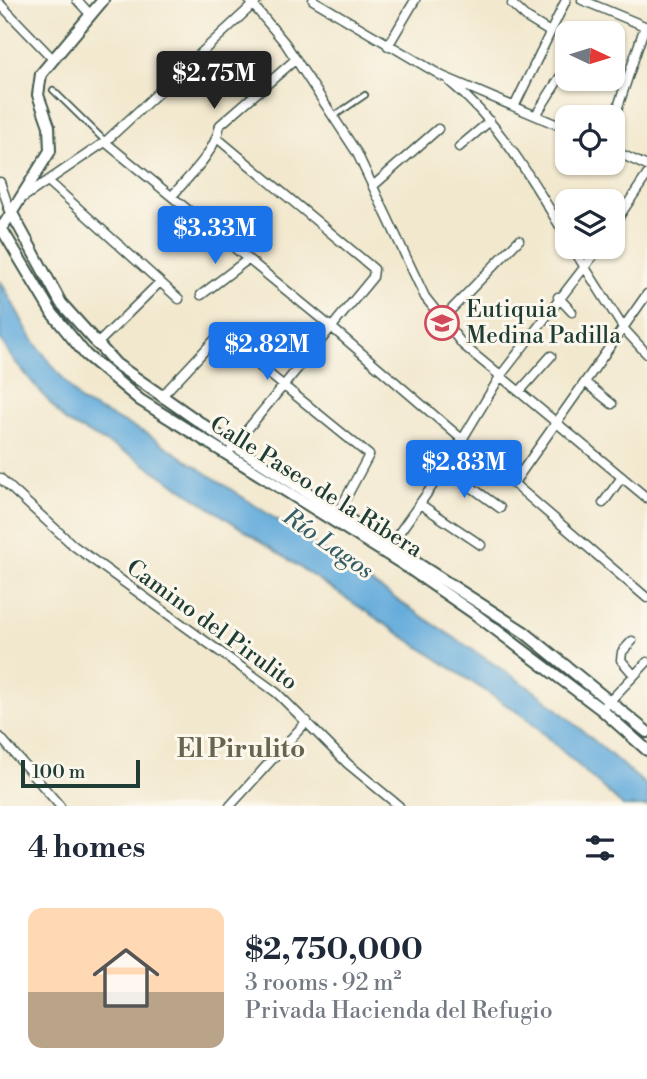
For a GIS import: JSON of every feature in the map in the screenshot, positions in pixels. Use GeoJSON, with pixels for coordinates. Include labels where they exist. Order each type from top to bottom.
{"type":"FeatureCollection","features":[{"type":"Feature","properties":{"kind":"street"},"geometry":{"type":"LineString","coordinates":[[77,0],[90,14]]}},
{"type":"Feature","properties":{"kind":"street"},"geometry":{"type":"LineString","coordinates":[[1,229],[50,151],[49,125],[38,95],[41,74],[103,0]]}},
{"type":"Feature","properties":{"kind":"street"},"geometry":{"type":"LineString","coordinates":[[313,0],[442,76],[555,124]]}},
{"type":"Feature","properties":{"kind":"street"},"geometry":{"type":"LineString","coordinates":[[388,46],[415,0]]}},
{"type":"Feature","properties":{"kind":"street"},"geometry":{"type":"LineString","coordinates":[[514,105],[566,0]]}},
{"type":"Feature","properties":{"kind":"street"},"geometry":{"type":"LineString","coordinates":[[582,0],[646,27],[619,105]]}},
{"type":"Feature","properties":{"kind":"street"},"geometry":{"type":"LineString","coordinates":[[0,217],[105,142],[254,2],[357,153],[425,297],[441,320],[463,345],[647,498]]}},
{"type":"Feature","properties":{"kind":"street"},"geometry":{"type":"LineString","coordinates":[[0,4],[52,58]]}},
{"type":"Feature","properties":{"kind":"street"},"geometry":{"type":"LineString","coordinates":[[512,4],[527,18],[550,32]]}},
{"type":"Feature","properties":{"kind":"street"},"geometry":{"type":"LineString","coordinates":[[172,197],[217,138],[220,125],[296,60]]}},
{"type":"Feature","properties":{"kind":"street"},"geometry":{"type":"LineString","coordinates":[[442,76],[477,104],[519,158],[555,219]]}},
{"type":"Feature","properties":{"kind":"street"},"geometry":{"type":"LineString","coordinates":[[536,115],[555,85]]}},
{"type":"Feature","properties":{"kind":"street"},"geometry":{"type":"LineString","coordinates":[[477,104],[483,92]]}},
{"type":"Feature","properties":{"kind":"street"},"geometry":{"type":"LineString","coordinates":[[459,147],[490,121]]}},
{"type":"Feature","properties":{"kind":"street"},"geometry":{"type":"LineString","coordinates":[[373,186],[438,129]]}},
{"type":"Feature","properties":{"kind":"street"},"geometry":{"type":"LineString","coordinates":[[217,138],[374,269],[373,277],[330,326],[227,455]]}},
{"type":"Feature","properties":{"kind":"street"},"geometry":{"type":"LineString","coordinates":[[105,142],[330,326],[647,598]]}},
{"type":"Feature","properties":{"kind":"street"},"geometry":{"type":"LineString","coordinates":[[625,156],[647,166]]}},
{"type":"Feature","properties":{"kind":"street"},"geometry":{"type":"LineString","coordinates":[[625,208],[647,175]]}},
{"type":"Feature","properties":{"kind":"street"},"geometry":{"type":"LineString","coordinates":[[48,181],[178,299]]}},
{"type":"Feature","properties":{"kind":"street","name":"Calle Paseo de la Ribera"},"geometry":{"type":"LineString","coordinates":[[0,182],[61,303],[96,345],[161,397],[339,511],[387,549]]}},
{"type":"Feature","properties":{"kind":"street","name":"Calle Paseo de la Ribera"},"geometry":{"type":"LineString","coordinates":[[1,229],[51,313],[86,355],[140,400],[524,632],[606,706],[647,750]]}},
{"type":"Feature","properties":{"kind":"street"},"geometry":{"type":"LineString","coordinates":[[441,320],[519,240]]}},
{"type":"Feature","properties":{"kind":"street"},"geometry":{"type":"LineString","coordinates":[[579,259],[624,329],[647,354]]}},
{"type":"Feature","properties":{"kind":"street"},"geometry":{"type":"LineString","coordinates":[[387,549],[463,441],[501,375],[558,297],[592,259]]}},
{"type":"Feature","properties":{"kind":"street"},"geometry":{"type":"LineString","coordinates":[[201,295],[247,260]]}},
{"type":"Feature","properties":{"kind":"street"},"geometry":{"type":"LineString","coordinates":[[96,345],[160,282]]}},
{"type":"Feature","properties":{"kind":"street"},"geometry":{"type":"LineString","coordinates":[[513,484],[647,294]]}},
{"type":"Feature","properties":{"kind":"street"},"geometry":{"type":"LineString","coordinates":[[558,297],[572,312]]}},
{"type":"Feature","properties":{"kind":"street"},"geometry":{"type":"LineString","coordinates":[[161,397],[220,334],[284,383],[369,455],[339,511]]}},
{"type":"Feature","properties":{"kind":"street"},"geometry":{"type":"LineString","coordinates":[[520,391],[551,356]]}},
{"type":"Feature","properties":{"kind":"street"},"geometry":{"type":"LineString","coordinates":[[586,383],[612,404]]}},
{"type":"Feature","properties":{"kind":"street"},"geometry":{"type":"LineString","coordinates":[[445,468],[500,508]]}},
{"type":"Feature","properties":{"kind":"street"},"geometry":{"type":"LineString","coordinates":[[603,503],[622,477]]}},
{"type":"Feature","properties":{"kind":"street","name":"Camino del Pirulito"},"geometry":{"type":"LineString","coordinates":[[0,478],[74,547],[277,693],[348,764],[399,806]]}},
{"type":"Feature","properties":{"kind":"street"},"geometry":{"type":"LineString","coordinates":[[419,504],[481,545]]}},
{"type":"Feature","properties":{"kind":"street"},"geometry":{"type":"LineString","coordinates":[[632,640],[622,652],[621,660],[634,675]]}},
{"type":"Feature","properties":{"kind":"street"},"geometry":{"type":"LineString","coordinates":[[606,706],[647,662]]}},
{"type":"Feature","properties":{"kind":"street","name":"Calle Paseo de la Ribera"},"geometry":{"type":"LineString","coordinates":[[606,706],[647,732]]}},
{"type":"Feature","properties":{"kind":"street"},"geometry":{"type":"LineString","coordinates":[[230,806],[307,721]]}},
{"type":"Feature","properties":{"kind":"street"},"geometry":{"type":"LineString","coordinates":[[0,737],[60,806]]}},
{"type":"Feature","properties":{"kind":"lane"},"geometry":{"type":"LineString","coordinates":[[53,90],[105,142]]}},
{"type":"Feature","properties":{"kind":"lane"},"geometry":{"type":"LineString","coordinates":[[333,116],[365,95]]}},
{"type":"Feature","properties":{"kind":"water"},"geometry":{"type":"Polygon","coordinates":[[[0,280],[32,339],[81,402],[146,433],[542,696],[647,786],[647,806],[623,806],[526,718],[131,455],[66,422],[12,358],[0,338],[0,280]]]}},
{"type":"Feature","properties":{"kind":"place","name":"Eutiquia Medina Padilla"},"geometry":{"type":"Point","coordinates":[442,323]}},
{"type":"Feature","properties":{"kind":"district","name":"El Pirulito"},"geometry":{"type":"Point","coordinates":[241,749]}},
{"type":"Feature","properties":{"kind":"water label","name":"Río Lagos"},"geometry":{"type":"Point","coordinates":[328,544]}}]}
